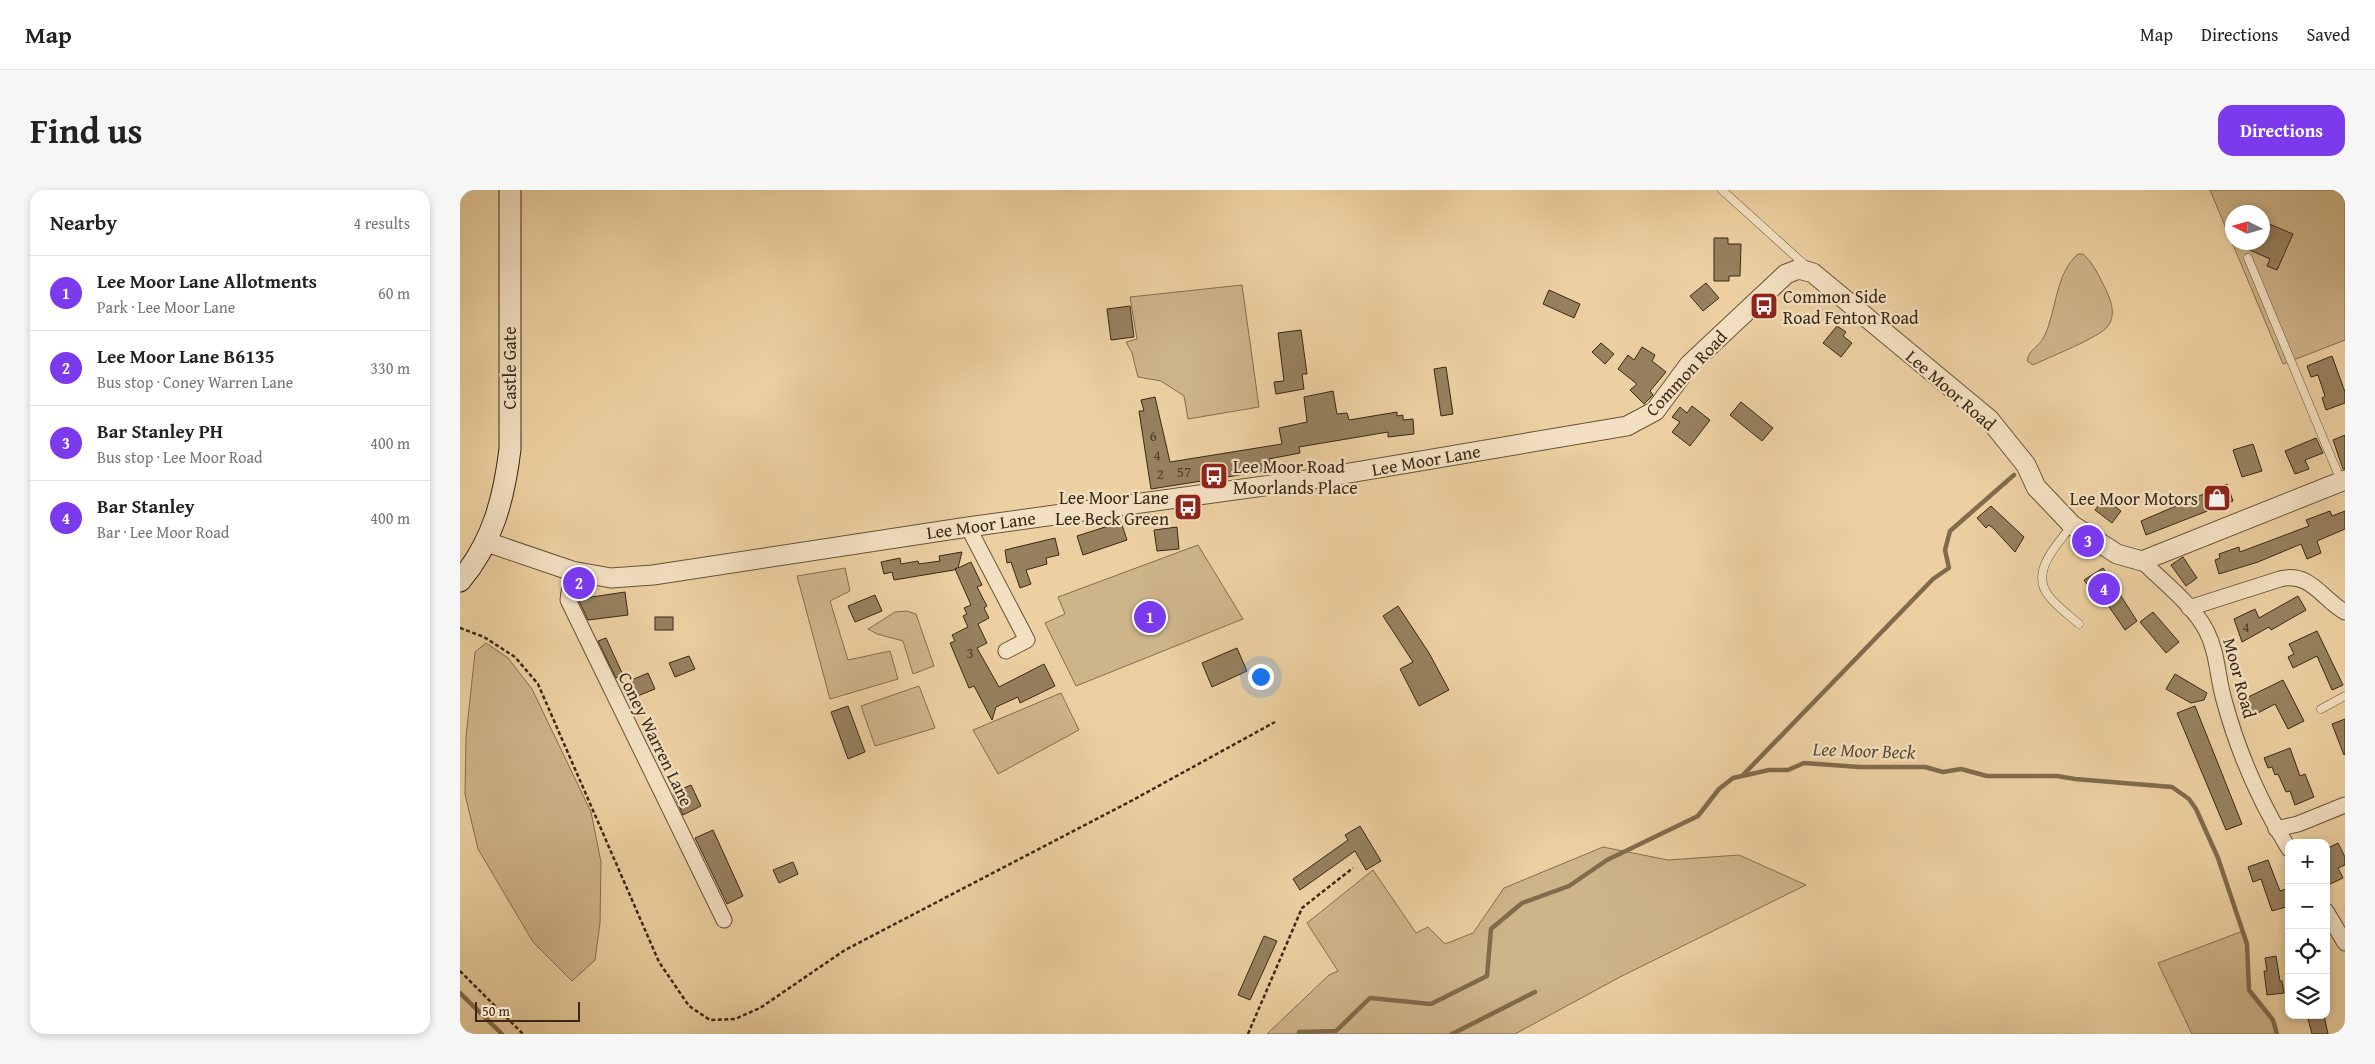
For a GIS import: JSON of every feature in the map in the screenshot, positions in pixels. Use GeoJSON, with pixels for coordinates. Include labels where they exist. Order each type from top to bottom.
{"type":"FeatureCollection","features":[{"type":"Feature","properties":{"kind":"main road","name":"Castle Gate"},"geometry":{"type":"LineString","coordinates":[[460,581],[487,542],[495,523],[506,484],[510,449],[510,190]]}},
{"type":"Feature","properties":{"kind":"street","name":"Common Road"},"geometry":{"type":"LineString","coordinates":[[1627,426],[1655,411],[1676,380],[1689,365],[1786,274],[1799,269],[1813,273]]}},
{"type":"Feature","properties":{"kind":"street","name":"Lee Moor Road"},"geometry":{"type":"LineString","coordinates":[[1813,273],[1989,419],[2026,466],[2036,487],[2072,525],[2117,554],[2142,561]]}},
{"type":"Feature","properties":{"kind":"street","name":"Lee Moor Lane"},"geometry":{"type":"LineString","coordinates":[[487,542],[572,571],[611,578],[653,575],[968,527],[1314,479],[1627,426]]}},
{"type":"Feature","properties":{"kind":"street"},"geometry":{"type":"LineString","coordinates":[[2142,561],[2343,480]]}},
{"type":"Feature","properties":{"kind":"street"},"geometry":{"type":"LineString","coordinates":[[968,527],[1027,640],[1006,652]]}},
{"type":"Feature","properties":{"kind":"street","name":"Moor Road"},"geometry":{"type":"LineString","coordinates":[[2142,561],[2189,608],[2206,629],[2216,653],[2223,699],[2249,770],[2276,829],[2285,843]]}},
{"type":"Feature","properties":{"kind":"street","name":"Coney Warren Lane"},"geometry":{"type":"LineString","coordinates":[[572,571],[568,600],[724,920]]}},
{"type":"Feature","properties":{"kind":"street"},"geometry":{"type":"LineString","coordinates":[[2189,608],[2280,579],[2295,577],[2307,581],[2345,612]]}},
{"type":"Feature","properties":{"kind":"street"},"geometry":{"type":"LineString","coordinates":[[2276,829],[2289,827],[2345,805]]}},
{"type":"Feature","properties":{"kind":"street"},"geometry":{"type":"LineString","coordinates":[[2330,918],[2345,943]]}},
{"type":"Feature","properties":{"kind":"lane"},"geometry":{"type":"LineString","coordinates":[[1722,190],[1813,273]]}},
{"type":"Feature","properties":{"kind":"lane"},"geometry":{"type":"LineString","coordinates":[[2248,258],[2343,480]]}},
{"type":"Feature","properties":{"kind":"lane"},"geometry":{"type":"LineString","coordinates":[[2072,525],[2047,558],[2042,571],[2042,583],[2046,593],[2080,624]]}},
{"type":"Feature","properties":{"kind":"lane"},"geometry":{"type":"LineString","coordinates":[[2321,709],[2345,696]]}},
{"type":"Feature","properties":{"kind":"path"},"geometry":{"type":"LineString","coordinates":[[460,628],[484,637],[515,657],[538,684],[659,962],[689,1006],[710,1020],[735,1019],[760,1008],[845,950],[1131,801],[1275,722]]}},
{"type":"Feature","properties":{"kind":"path"},"geometry":{"type":"LineString","coordinates":[[1248,1034],[1302,908],[1352,868]]}},
{"type":"Feature","properties":{"kind":"path"},"geometry":{"type":"LineString","coordinates":[[460,971],[523,1034]]}},
{"type":"Feature","properties":{"kind":"shaded area"},"geometry":{"type":"Polygon","coordinates":[[[2210,190],[2345,190],[2345,340],[2283,364],[2235,250],[2270,250],[2270,205],[2225,205],[2225,226],[2210,190]]]}},
{"type":"Feature","properties":{"kind":"shaded area"},"geometry":{"type":"Polygon","coordinates":[[[2078,254],[2083,254],[2090,261],[2106,291],[2112,306],[2111,321],[2103,331],[2095,336],[2033,365],[2027,361],[2028,357],[2044,337],[2065,272],[2070,262],[2078,254]]]}},
{"type":"Feature","properties":{"kind":"shaded area"},"geometry":{"type":"Polygon","coordinates":[[[1242,285],[1259,407],[1188,419],[1184,396],[1161,381],[1138,377],[1132,353],[1126,342],[1137,339],[1130,297],[1242,285]]]}},
{"type":"Feature","properties":{"kind":"shaded area"},"geometry":{"type":"Polygon","coordinates":[[[1198,545],[1243,619],[1076,686],[1045,623],[1065,614],[1058,597],[1198,545]]]}},
{"type":"Feature","properties":{"kind":"shaded area"},"geometry":{"type":"Polygon","coordinates":[[[845,568],[850,591],[830,601],[848,660],[890,651],[898,679],[830,699],[797,576],[845,568]]]}},
{"type":"Feature","properties":{"kind":"shaded area"},"geometry":{"type":"Polygon","coordinates":[[[907,611],[916,614],[934,666],[913,674],[903,641],[877,634],[868,629],[895,612],[907,611]]]}},
{"type":"Feature","properties":{"kind":"shaded area"},"geometry":{"type":"Polygon","coordinates":[[[486,643],[508,658],[532,689],[591,812],[601,862],[600,923],[595,960],[572,981],[533,942],[478,849],[465,794],[466,737],[475,652],[486,643]]]}},
{"type":"Feature","properties":{"kind":"shaded area"},"geometry":{"type":"Polygon","coordinates":[[[919,686],[935,728],[875,746],[861,706],[919,686]]]}},
{"type":"Feature","properties":{"kind":"shaded area"},"geometry":{"type":"Polygon","coordinates":[[[1061,693],[1079,730],[998,774],[973,730],[1061,693]]]}},
{"type":"Feature","properties":{"kind":"shaded area"},"geometry":{"type":"Polygon","coordinates":[[[1603,847],[1668,860],[1739,855],[1806,885],[1620,977],[1515,1034],[1267,1034],[1329,975],[1338,971],[1307,923],[1373,870],[1416,933],[1428,927],[1445,944],[1473,933],[1504,888],[1603,847]]]}},
{"type":"Feature","properties":{"kind":"shaded area"},"geometry":{"type":"Polygon","coordinates":[[[2243,931],[2247,944],[2249,990],[2273,1020],[2277,1034],[2192,1034],[2158,963],[2243,931]]]}},
{"type":"Feature","properties":{"kind":"building"},"geometry":{"type":"Polygon","coordinates":[[[2270,224],[2293,234],[2277,270],[2267,266],[2270,259],[2250,250],[2270,250],[2270,224]]]}},
{"type":"Feature","properties":{"kind":"building"},"geometry":{"type":"Polygon","coordinates":[[[1714,238],[1728,238],[1728,244],[1741,244],[1740,276],[1729,276],[1729,281],[1714,281],[1714,238]]]}},
{"type":"Feature","properties":{"kind":"building"},"geometry":{"type":"Polygon","coordinates":[[[1706,283],[1719,298],[1703,311],[1690,296],[1706,283]]]}},
{"type":"Feature","properties":{"kind":"building"},"geometry":{"type":"Polygon","coordinates":[[[1549,290],[1580,304],[1574,318],[1543,304],[1549,290]]]}},
{"type":"Feature","properties":{"kind":"building"},"geometry":{"type":"Polygon","coordinates":[[[1130,306],[1134,337],[1111,340],[1107,309],[1130,306]]]}},
{"type":"Feature","properties":{"kind":"building"},"geometry":{"type":"Polygon","coordinates":[[[1837,326],[1846,332],[1843,336],[1852,343],[1841,357],[1823,343],[1837,326]]]}},
{"type":"Feature","properties":{"kind":"building"},"geometry":{"type":"Polygon","coordinates":[[[1301,330],[1307,374],[1302,374],[1304,389],[1276,394],[1274,382],[1284,381],[1278,333],[1301,330]]]}},
{"type":"Feature","properties":{"kind":"building"},"geometry":{"type":"Polygon","coordinates":[[[1601,343],[1614,354],[1605,364],[1592,352],[1601,343]]]}},
{"type":"Feature","properties":{"kind":"building"},"geometry":{"type":"Polygon","coordinates":[[[1642,347],[1655,355],[1652,361],[1666,372],[1650,391],[1653,395],[1644,404],[1630,390],[1637,384],[1618,369],[1628,355],[1634,360],[1642,347]]]}},
{"type":"Feature","properties":{"kind":"building"},"geometry":{"type":"Polygon","coordinates":[[[2332,356],[2345,392],[2345,403],[2326,410],[2322,398],[2325,396],[2318,375],[2311,377],[2307,366],[2332,356]]]}},
{"type":"Feature","properties":{"kind":"building"},"geometry":{"type":"Polygon","coordinates":[[[1446,367],[1453,414],[1441,416],[1434,369],[1446,367]]]}},
{"type":"Feature","properties":{"kind":"building"},"geometry":{"type":"Polygon","coordinates":[[[1333,391],[1337,414],[1347,413],[1349,420],[1397,412],[1397,416],[1403,415],[1403,420],[1413,419],[1414,434],[1388,437],[1388,432],[1299,447],[1300,453],[1269,459],[1271,470],[1151,489],[1139,411],[1144,411],[1141,400],[1155,397],[1170,462],[1282,444],[1279,428],[1307,422],[1304,397],[1333,391]]]}},
{"type":"Feature","properties":{"kind":"building"},"geometry":{"type":"Polygon","coordinates":[[[1741,402],[1773,428],[1762,441],[1730,415],[1741,402]]]}},
{"type":"Feature","properties":{"kind":"building"},"geometry":{"type":"Polygon","coordinates":[[[1692,406],[1710,420],[1690,446],[1672,432],[1680,422],[1672,417],[1680,407],[1687,413],[1692,406]]]}},
{"type":"Feature","properties":{"kind":"building"},"geometry":{"type":"Polygon","coordinates":[[[2345,435],[2345,469],[2343,469],[2333,440],[2345,435]]]}},
{"type":"Feature","properties":{"kind":"building"},"geometry":{"type":"Polygon","coordinates":[[[2316,438],[2323,453],[2305,460],[2309,469],[2295,474],[2285,451],[2316,438]]]}},
{"type":"Feature","properties":{"kind":"building"},"geometry":{"type":"Polygon","coordinates":[[[2253,444],[2262,471],[2242,477],[2233,450],[2253,444]]]}},
{"type":"Feature","properties":{"kind":"building"},"geometry":{"type":"Polygon","coordinates":[[[2227,484],[2233,501],[2146,535],[2141,521],[2227,484]]]}},
{"type":"Feature","properties":{"kind":"building"},"geometry":{"type":"Polygon","coordinates":[[[2104,498],[2121,511],[2112,523],[2095,510],[2104,498]]]}},
{"type":"Feature","properties":{"kind":"building"},"geometry":{"type":"Polygon","coordinates":[[[1991,506],[2024,537],[2015,552],[1994,529],[1989,525],[1986,528],[1977,518],[1991,506]]]}},
{"type":"Feature","properties":{"kind":"building"},"geometry":{"type":"Polygon","coordinates":[[[2330,511],[2332,516],[2345,511],[2345,529],[2317,541],[2321,553],[2307,559],[2301,544],[2258,562],[2219,574],[2215,560],[2220,558],[2219,554],[2239,547],[2240,552],[2309,526],[2306,520],[2330,511]]]}},
{"type":"Feature","properties":{"kind":"building"},"geometry":{"type":"Polygon","coordinates":[[[1121,522],[1127,540],[1083,555],[1077,536],[1121,522]]]}},
{"type":"Feature","properties":{"kind":"building"},"geometry":{"type":"Polygon","coordinates":[[[1177,527],[1179,549],[1157,551],[1154,530],[1177,527]]]}},
{"type":"Feature","properties":{"kind":"building"},"geometry":{"type":"Polygon","coordinates":[[[1055,538],[1059,555],[1046,558],[1047,564],[1026,570],[1031,584],[1020,588],[1011,562],[1007,563],[1005,550],[1055,538]]]}},
{"type":"Feature","properties":{"kind":"building"},"geometry":{"type":"Polygon","coordinates":[[[962,552],[958,568],[971,562],[982,585],[977,587],[987,606],[984,608],[989,618],[978,624],[987,643],[977,648],[999,687],[1044,664],[1055,686],[1020,703],[1018,697],[996,707],[992,720],[974,686],[969,688],[950,643],[955,641],[952,635],[968,627],[963,616],[967,614],[964,608],[971,605],[955,569],[894,580],[892,572],[884,574],[881,562],[900,558],[901,564],[918,561],[919,564],[940,561],[939,556],[962,552]]]}},
{"type":"Feature","properties":{"kind":"building"},"geometry":{"type":"Polygon","coordinates":[[[2183,557],[2197,578],[2186,586],[2171,565],[2183,557]]]}},
{"type":"Feature","properties":{"kind":"building"},"geometry":{"type":"Polygon","coordinates":[[[2103,568],[2137,621],[2125,630],[2103,598],[2099,601],[2084,580],[2103,568]]]}},
{"type":"Feature","properties":{"kind":"building"},"geometry":{"type":"Polygon","coordinates":[[[625,592],[628,615],[588,620],[578,599],[625,592]]]}},
{"type":"Feature","properties":{"kind":"building"},"geometry":{"type":"Polygon","coordinates":[[[875,595],[882,611],[855,622],[848,606],[875,595]]]}},
{"type":"Feature","properties":{"kind":"building"},"geometry":{"type":"Polygon","coordinates":[[[2298,596],[2306,610],[2271,630],[2269,627],[2242,642],[2234,619],[2255,609],[2259,618],[2298,596]]]}},
{"type":"Feature","properties":{"kind":"building"},"geometry":{"type":"Polygon","coordinates":[[[1398,606],[1429,653],[1449,690],[1419,706],[1400,669],[1413,662],[1383,616],[1398,606]]]}},
{"type":"Feature","properties":{"kind":"building"},"geometry":{"type":"Polygon","coordinates":[[[2153,612],[2179,642],[2166,653],[2140,622],[2153,612]]]}},
{"type":"Feature","properties":{"kind":"building"},"geometry":{"type":"Polygon","coordinates":[[[655,617],[673,617],[673,630],[655,630],[655,617]]]}},
{"type":"Feature","properties":{"kind":"building"},"geometry":{"type":"Polygon","coordinates":[[[2317,631],[2343,685],[2332,690],[2317,656],[2293,668],[2288,657],[2294,654],[2289,644],[2317,631]]]}},
{"type":"Feature","properties":{"kind":"building"},"geometry":{"type":"Polygon","coordinates":[[[606,638],[623,675],[616,678],[598,641],[606,638]]]}},
{"type":"Feature","properties":{"kind":"building"},"geometry":{"type":"Polygon","coordinates":[[[1237,648],[1247,671],[1212,687],[1202,663],[1237,648]]]}},
{"type":"Feature","properties":{"kind":"building"},"geometry":{"type":"Polygon","coordinates":[[[689,656],[695,669],[675,677],[669,663],[689,656]]]}},
{"type":"Feature","properties":{"kind":"building"},"geometry":{"type":"Polygon","coordinates":[[[648,673],[655,689],[635,697],[629,681],[648,673]]]}},
{"type":"Feature","properties":{"kind":"building"},"geometry":{"type":"Polygon","coordinates":[[[2175,674],[2207,693],[2204,700],[2191,703],[2166,689],[2175,674]]]}},
{"type":"Feature","properties":{"kind":"building"},"geometry":{"type":"Polygon","coordinates":[[[2283,680],[2304,721],[2288,729],[2275,704],[2258,713],[2257,710],[2245,716],[2238,702],[2283,680]]]}},
{"type":"Feature","properties":{"kind":"building"},"geometry":{"type":"Polygon","coordinates":[[[848,706],[865,752],[848,759],[831,712],[848,706]]]}},
{"type":"Feature","properties":{"kind":"building"},"geometry":{"type":"Polygon","coordinates":[[[2195,706],[2242,824],[2226,830],[2177,713],[2195,706]]]}},
{"type":"Feature","properties":{"kind":"building"},"geometry":{"type":"Polygon","coordinates":[[[2345,719],[2345,754],[2344,755],[2332,724],[2345,719]]]}},
{"type":"Feature","properties":{"kind":"building"},"geometry":{"type":"Polygon","coordinates":[[[2290,748],[2300,776],[2305,774],[2314,797],[2295,805],[2290,791],[2286,792],[2278,774],[2275,775],[2272,767],[2268,768],[2264,758],[2290,748]]]}},
{"type":"Feature","properties":{"kind":"building"},"geometry":{"type":"Polygon","coordinates":[[[691,785],[701,806],[683,815],[673,793],[691,785]]]}},
{"type":"Feature","properties":{"kind":"building"},"geometry":{"type":"Polygon","coordinates":[[[1360,826],[1381,861],[1366,870],[1355,851],[1300,890],[1293,879],[1348,840],[1345,835],[1360,826]]]}},
{"type":"Feature","properties":{"kind":"building"},"geometry":{"type":"Polygon","coordinates":[[[713,830],[743,896],[727,904],[695,838],[713,830]]]}},
{"type":"Feature","properties":{"kind":"building"},"geometry":{"type":"Polygon","coordinates":[[[2338,843],[2345,857],[2345,865],[2338,868],[2343,878],[2330,884],[2330,884],[2330,847],[2338,843]]]}},
{"type":"Feature","properties":{"kind":"building"},"geometry":{"type":"Polygon","coordinates":[[[2268,860],[2280,891],[2285,889],[2285,907],[2272,911],[2261,879],[2253,882],[2248,867],[2268,860]]]}},
{"type":"Feature","properties":{"kind":"building"},"geometry":{"type":"Polygon","coordinates":[[[793,862],[798,874],[779,883],[773,870],[793,862]]]}},
{"type":"Feature","properties":{"kind":"building"},"geometry":{"type":"Polygon","coordinates":[[[1264,936],[1277,941],[1250,1000],[1238,995],[1264,936]]]}},
{"type":"Feature","properties":{"kind":"building"},"geometry":{"type":"Polygon","coordinates":[[[2276,956],[2284,993],[2267,995],[2264,971],[2267,971],[2265,958],[2276,956]]]}},
{"type":"Feature","properties":{"kind":"building"},"geometry":{"type":"Polygon","coordinates":[[[2308,1019],[2325,1019],[2328,1034],[2312,1034],[2308,1019]]]}},
{"type":"Feature","properties":{"kind":"waterway"},"geometry":{"type":"LineString","coordinates":[[1743,775],[1933,579],[1949,568],[1945,550],[1950,531],[2014,475]]}},
{"type":"Feature","properties":{"kind":"waterway","name":"Lee Moor Beck"},"geometry":{"type":"LineString","coordinates":[[1299,1034],[1299,1032],[1336,1031],[1370,998],[1431,1004],[1487,976],[1491,929],[1522,903],[1569,886],[1607,860],[1698,816],[1719,789],[1733,778],[1769,770],[1788,770],[1804,763],[1859,767],[1925,767],[1943,772],[1961,769],[1987,776],[2057,776],[2172,787],[2189,799],[2196,809],[2218,858],[2247,944],[2249,990],[2273,1020],[2277,1034]]}},
{"type":"Feature","properties":{"kind":"waterway"},"geometry":{"type":"LineString","coordinates":[[1452,1034],[1535,992]]}},
{"type":"Feature","properties":{"kind":"waterway","name":"Lee Moor Beck"},"geometry":{"type":"LineString","coordinates":[[460,993],[502,1034]]}},
{"type":"Feature","properties":{"kind":"place","name":"Common Side Road Fenton Road"},"geometry":{"type":"Point","coordinates":[1764,306]}},
{"type":"Feature","properties":{"kind":"place","name":"Lee Moor Road Moorlands Place"},"geometry":{"type":"Point","coordinates":[1214,476]}},
{"type":"Feature","properties":{"kind":"place","name":"Lee Moor Motors"},"geometry":{"type":"Point","coordinates":[2217,498]}},
{"type":"Feature","properties":{"kind":"place","name":"Lee Moor Lane Lee Beck Green"},"geometry":{"type":"Point","coordinates":[1188,507]}},
{"type":"Feature","properties":{"kind":"place","name":"Bar Stanley PH"},"geometry":{"type":"Point","coordinates":[2088,541]}},
{"type":"Feature","properties":{"kind":"place","name":"Lee Moor Lane B6135"},"geometry":{"type":"Point","coordinates":[579,583]}},
{"type":"Feature","properties":{"kind":"place","name":"Bar Stanley"},"geometry":{"type":"Point","coordinates":[2104,589]}},
{"type":"Feature","properties":{"kind":"place","name":"Lee Moor Lane Allotments"},"geometry":{"type":"Point","coordinates":[1150,617]}}]}
